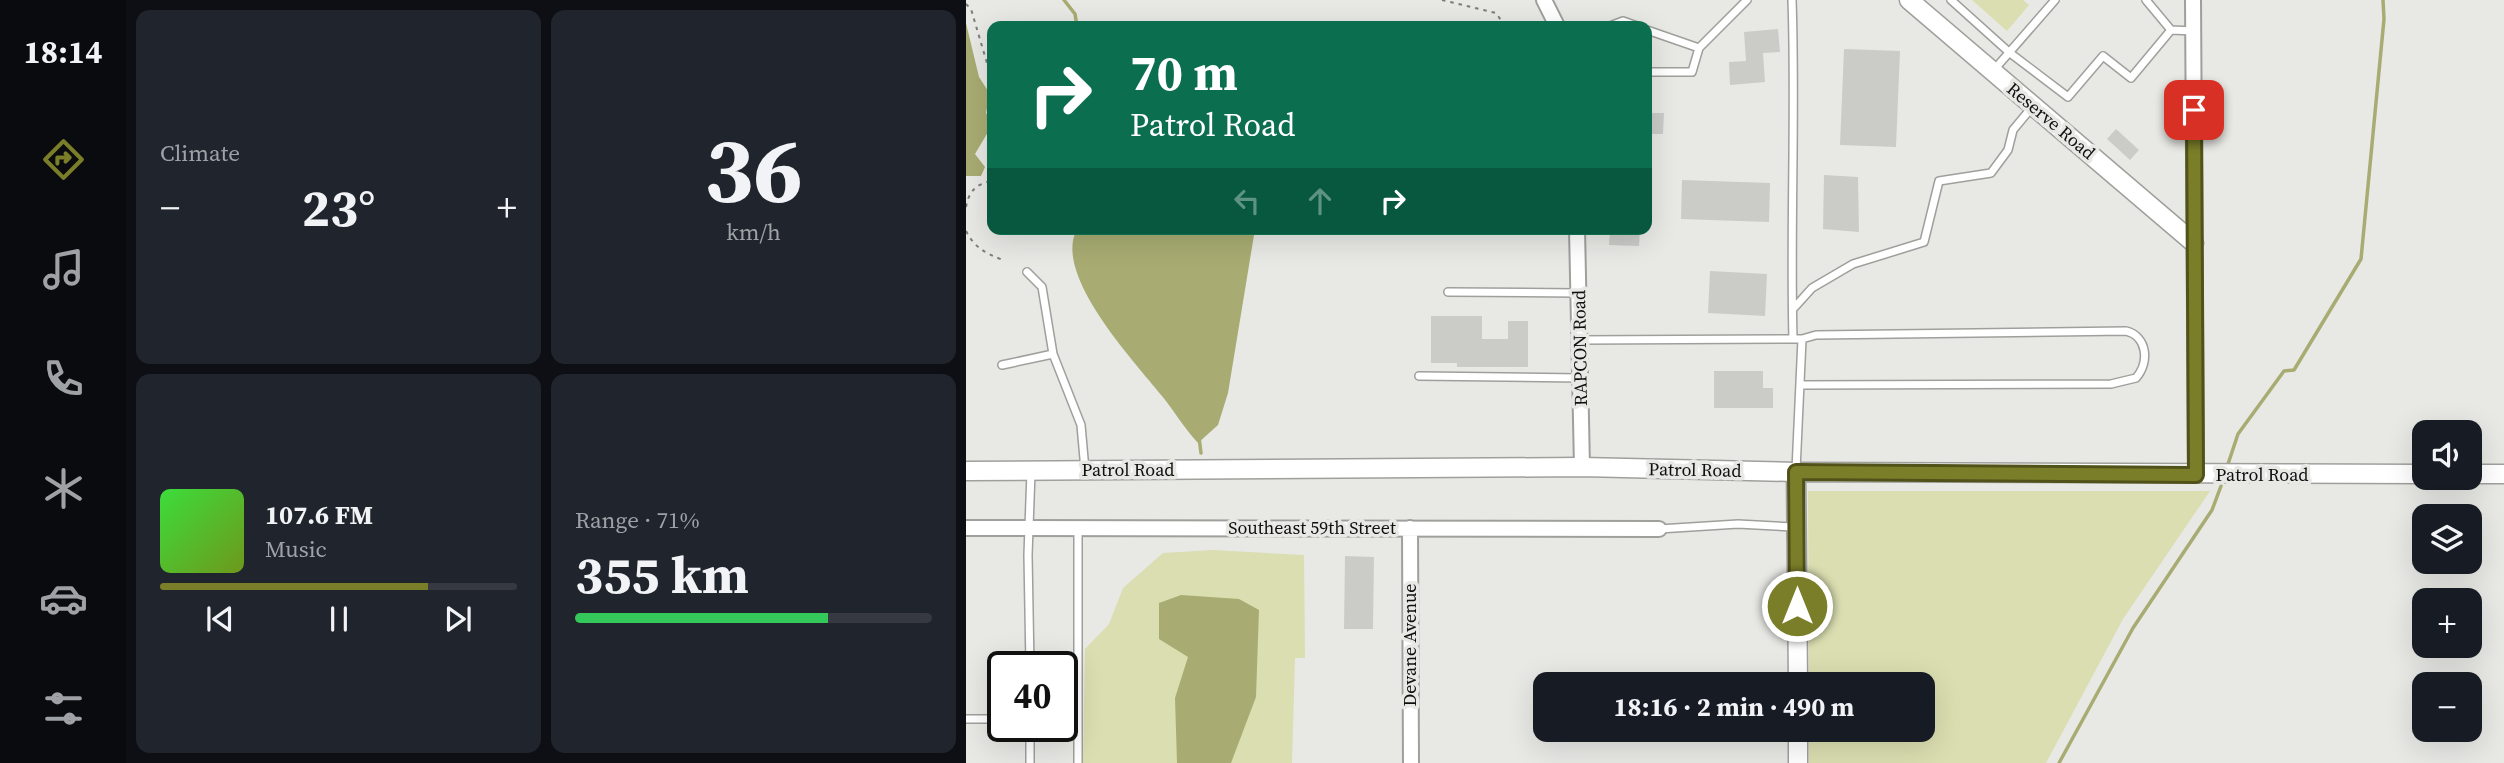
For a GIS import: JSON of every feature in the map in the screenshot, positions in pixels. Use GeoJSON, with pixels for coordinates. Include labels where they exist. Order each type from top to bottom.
{"type":"FeatureCollection","features":[{"type":"Feature","properties":{"kind":"street"},"geometry":{"type":"LineString","coordinates":[[1544,0],[1554,21]]}},
{"type":"Feature","properties":{"kind":"street","name":"Reserve Road"},"geometry":{"type":"LineString","coordinates":[[1909,0],[2194,243]]}},
{"type":"Feature","properties":{"kind":"street"},"geometry":{"type":"LineString","coordinates":[[2193,0],[2196,475]]}},
{"type":"Feature","properties":{"kind":"street","name":"RAPCON Road"},"geometry":{"type":"LineString","coordinates":[[1577,235],[1583,467]]}},
{"type":"Feature","properties":{"kind":"street","name":"Patrol Road"},"geometry":{"type":"LineString","coordinates":[[966,471],[1583,467],[1796,472],[2412,474]]}},
{"type":"Feature","properties":{"kind":"street"},"geometry":{"type":"LineString","coordinates":[[1796,472],[1798,672]]}},
{"type":"Feature","properties":{"kind":"street"},"geometry":{"type":"LineString","coordinates":[[2482,474],[2504,474]]}},
{"type":"Feature","properties":{"kind":"street","name":"Southeast 59th Street"},"geometry":{"type":"LineString","coordinates":[[966,528],[1659,529]]}},
{"type":"Feature","properties":{"kind":"street","name":"Devane Avenue"},"geometry":{"type":"LineString","coordinates":[[1410,528],[1411,763]]}},
{"type":"Feature","properties":{"kind":"street"},"geometry":{"type":"LineString","coordinates":[[1798,742],[1798,763]]}},
{"type":"Feature","properties":{"kind":"lane"},"geometry":{"type":"LineString","coordinates":[[1652,72],[1692,72],[1699,48],[1746,0]]}},
{"type":"Feature","properties":{"kind":"lane"},"geometry":{"type":"LineString","coordinates":[[1792,0],[1796,135],[1791,251],[1800,385],[1796,472]]}},
{"type":"Feature","properties":{"kind":"lane"},"geometry":{"type":"LineString","coordinates":[[1951,0],[2010,53],[2068,97],[2103,56],[2131,78],[2171,30]]}},
{"type":"Feature","properties":{"kind":"lane"},"geometry":{"type":"LineString","coordinates":[[1993,72],[2055,0]]}},
{"type":"Feature","properties":{"kind":"lane"},"geometry":{"type":"LineString","coordinates":[[2146,0],[2171,30],[2194,31]]}},
{"type":"Feature","properties":{"kind":"lane"},"geometry":{"type":"LineString","coordinates":[[1652,32],[1699,48]]}},
{"type":"Feature","properties":{"kind":"lane"},"geometry":{"type":"LineString","coordinates":[[1793,309],[1812,288],[1853,264],[1924,242],[1940,181],[1992,173],[2008,150],[2013,130],[2033,106]]}},
{"type":"Feature","properties":{"kind":"lane"},"geometry":{"type":"LineString","coordinates":[[1027,272],[1042,287],[1054,354],[1081,425],[1085,471]]}},
{"type":"Feature","properties":{"kind":"lane"},"geometry":{"type":"LineString","coordinates":[[1448,292],[1578,293]]}},
{"type":"Feature","properties":{"kind":"lane"},"geometry":{"type":"LineString","coordinates":[[1580,340],[1798,339],[1816,335],[2126,331],[2136,334],[2142,341],[2144,360],[2136,378],[2111,384],[1800,385]]}},
{"type":"Feature","properties":{"kind":"lane"},"geometry":{"type":"LineString","coordinates":[[1002,365],[1054,354]]}},
{"type":"Feature","properties":{"kind":"lane"},"geometry":{"type":"LineString","coordinates":[[1419,376],[1580,379]]}},
{"type":"Feature","properties":{"kind":"lane"},"geometry":{"type":"LineString","coordinates":[[1030,651],[1031,471]]}},
{"type":"Feature","properties":{"kind":"lane"},"geometry":{"type":"LineString","coordinates":[[1659,529],[1738,524],[1797,527]]}},
{"type":"Feature","properties":{"kind":"lane"},"geometry":{"type":"LineString","coordinates":[[1078,527],[1078,763]]}},
{"type":"Feature","properties":{"kind":"lane"},"geometry":{"type":"LineString","coordinates":[[966,719],[987,719]]}},
{"type":"Feature","properties":{"kind":"lane"},"geometry":{"type":"LineString","coordinates":[[1030,742],[1030,763]]}},
{"type":"Feature","properties":{"kind":"path"},"geometry":{"type":"LineString","coordinates":[[1442,0],[1496,13],[1502,21]]}},
{"type":"Feature","properties":{"kind":"path"},"geometry":{"type":"LineString","coordinates":[[966,4],[971,9],[987,63]]}},
{"type":"Feature","properties":{"kind":"path"},"geometry":{"type":"LineString","coordinates":[[966,207],[968,194],[978,184],[987,182]]}},
{"type":"Feature","properties":{"kind":"path"},"geometry":{"type":"LineString","coordinates":[[966,230],[973,244],[983,253],[1003,260]]}},
{"type":"Feature","properties":{"kind":"shaded area"},"geometry":{"type":"Polygon","coordinates":[[[1972,0],[2023,0],[2029,5],[2007,31],[1972,0]]]}},
{"type":"Feature","properties":{"kind":"shaded area"},"geometry":{"type":"Polygon","coordinates":[[[966,23],[979,77],[987,89],[987,134],[975,154],[985,167],[981,176],[966,176],[966,23]]]}},
{"type":"Feature","properties":{"kind":"shaded area"},"geometry":{"type":"Polygon","coordinates":[[[1075,235],[1254,235],[1228,393],[1218,425],[1198,443],[1100,317],[1076,270],[1072,248],[1075,235]]]}},
{"type":"Feature","properties":{"kind":"shaded area"},"geometry":{"type":"Polygon","coordinates":[[[1808,491],[2210,491],[2123,619],[2046,763],[1809,763],[1809,742],[1935,742],[1935,672],[1809,672],[1808,491]]]}},
{"type":"Feature","properties":{"kind":"shaded area"},"geometry":{"type":"Polygon","coordinates":[[[1213,550],[1304,555],[1305,658],[1295,658],[1292,763],[1083,763],[1085,649],[1109,624],[1123,588],[1163,553],[1213,550]]]}},
{"type":"Feature","properties":{"kind":"shaded area"},"geometry":{"type":"Polygon","coordinates":[[[1181,595],[1239,599],[1259,610],[1256,697],[1231,763],[1177,763],[1175,698],[1188,657],[1159,639],[1159,603],[1181,595]]]}},
{"type":"Feature","properties":{"kind":"building"},"geometry":{"type":"Polygon","coordinates":[[[1778,29],[1780,52],[1763,53],[1765,82],[1730,85],[1729,62],[1746,61],[1744,32],[1778,29]]]}},
{"type":"Feature","properties":{"kind":"building"},"geometry":{"type":"Polygon","coordinates":[[[1844,49],[1900,51],[1896,147],[1840,145],[1844,49]]]}},
{"type":"Feature","properties":{"kind":"building"},"geometry":{"type":"Polygon","coordinates":[[[1652,113],[1664,113],[1663,134],[1652,134],[1652,113]]]}},
{"type":"Feature","properties":{"kind":"building"},"geometry":{"type":"Polygon","coordinates":[[[2116,129],[2139,150],[2130,160],[2107,139],[2116,129]]]}},
{"type":"Feature","properties":{"kind":"building"},"geometry":{"type":"Polygon","coordinates":[[[1824,175],[1858,177],[1859,232],[1823,229],[1824,175]]]}},
{"type":"Feature","properties":{"kind":"building"},"geometry":{"type":"Polygon","coordinates":[[[1682,180],[1770,183],[1769,222],[1681,219],[1682,180]]]}},
{"type":"Feature","properties":{"kind":"building"},"geometry":{"type":"Polygon","coordinates":[[[1610,235],[1640,235],[1639,246],[1609,245],[1610,235]]]}},
{"type":"Feature","properties":{"kind":"building"},"geometry":{"type":"Polygon","coordinates":[[[1710,271],[1767,274],[1765,316],[1708,313],[1710,271]]]}},
{"type":"Feature","properties":{"kind":"building"},"geometry":{"type":"Polygon","coordinates":[[[1431,316],[1482,316],[1482,339],[1508,339],[1508,321],[1528,321],[1528,367],[1457,367],[1457,363],[1431,363],[1431,316]]]}},
{"type":"Feature","properties":{"kind":"building"},"geometry":{"type":"Polygon","coordinates":[[[1714,371],[1763,371],[1763,388],[1773,388],[1773,408],[1714,408],[1714,371]]]}},
{"type":"Feature","properties":{"kind":"building"},"geometry":{"type":"Polygon","coordinates":[[[1345,556],[1374,557],[1373,629],[1344,629],[1345,556]]]}},
{"type":"Feature","properties":{"kind":"waterway"},"geometry":{"type":"LineString","coordinates":[[1064,0],[1075,14],[1076,21]]}},
{"type":"Feature","properties":{"kind":"waterway"},"geometry":{"type":"LineString","coordinates":[[2228,464],[2238,434],[2284,371],[2294,370],[2361,259],[2384,19],[2383,0]]}},
{"type":"Feature","properties":{"kind":"waterway"},"geometry":{"type":"LineString","coordinates":[[1199,437],[1201,453]]}},
{"type":"Feature","properties":{"kind":"waterway"},"geometry":{"type":"LineString","coordinates":[[2059,763],[2133,628],[2212,510],[2221,486]]}},
{"type":"Feature","properties":{"kind":"route"},"geometry":{"type":"LineString","coordinates":[[1797,606],[1796,472],[2196,475],[2194,110]]}}]}
